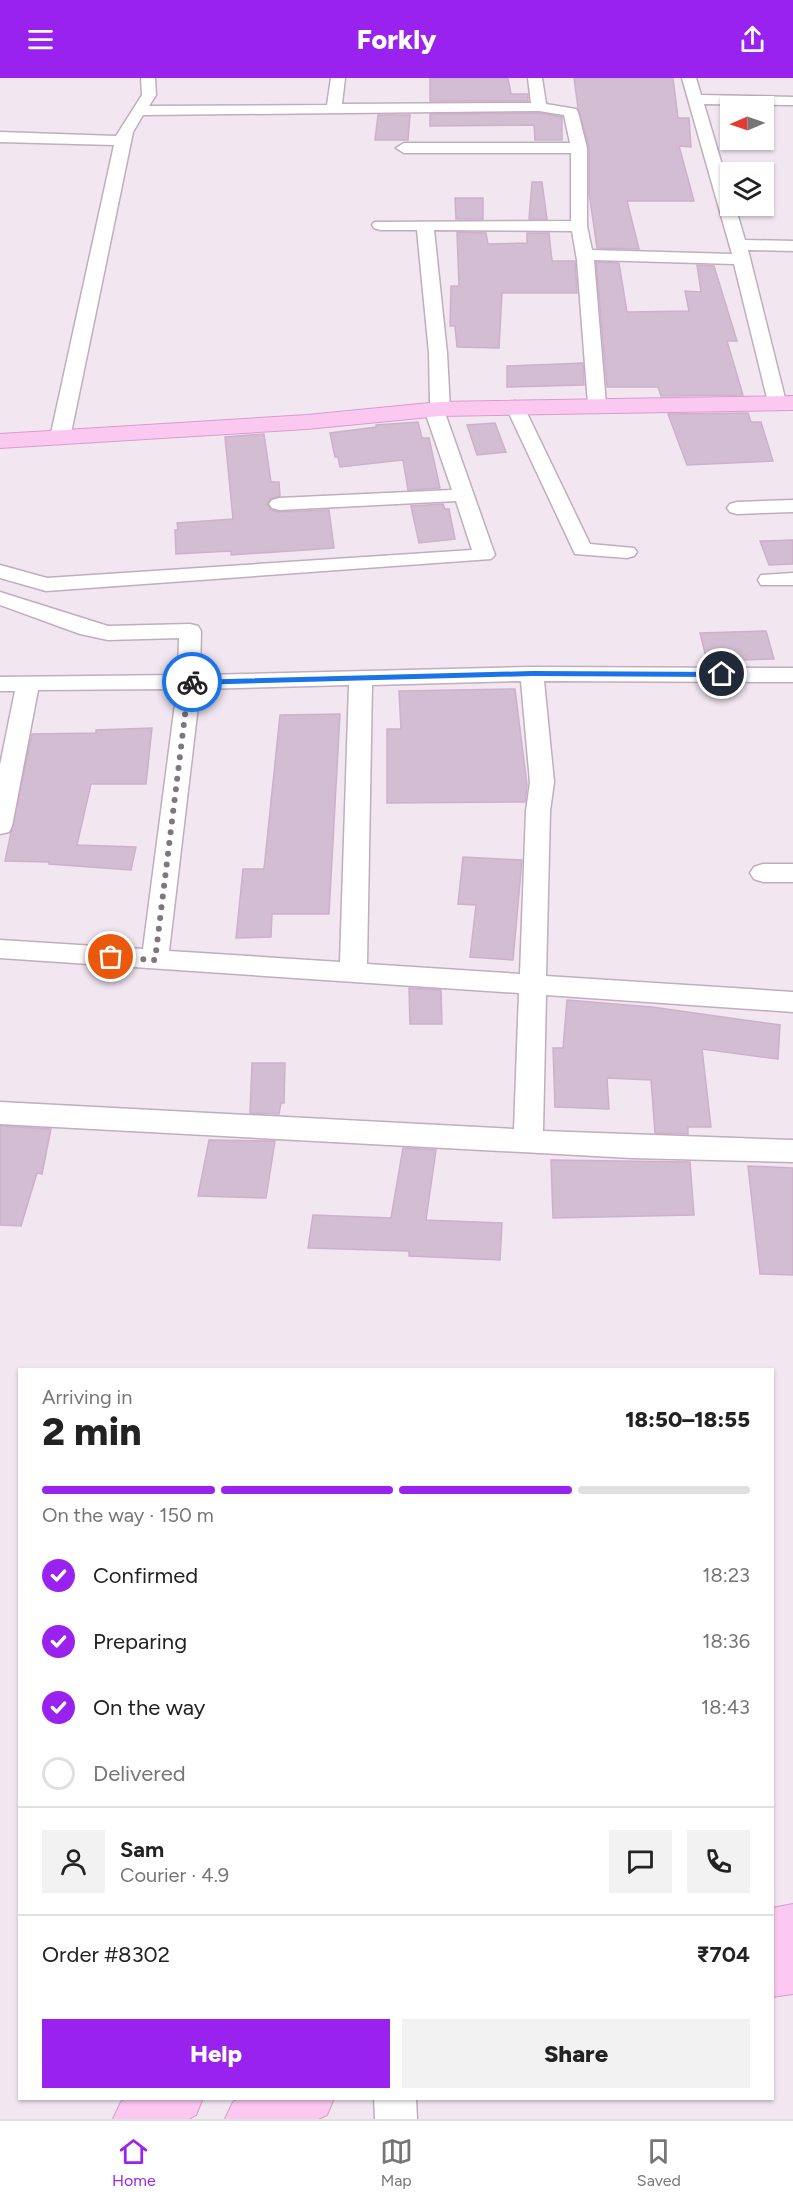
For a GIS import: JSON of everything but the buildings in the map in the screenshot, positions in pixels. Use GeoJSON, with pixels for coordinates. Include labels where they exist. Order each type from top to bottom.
{"type":"FeatureCollection","features":[{"type":"Feature","properties":{"kind":"street"},"geometry":{"type":"LineString","coordinates":[[60,438],[125,132],[149,95],[148,78]]}},
{"type":"Feature","properties":{"kind":"street"},"geometry":{"type":"LineString","coordinates":[[334,109],[338,78]]}},
{"type":"Feature","properties":{"kind":"street"},"geometry":{"type":"LineString","coordinates":[[536,78],[539,107]]}},
{"type":"Feature","properties":{"kind":"street"},"geometry":{"type":"LineString","coordinates":[[0,441],[295,423],[437,409],[597,404],[785,403],[689,78]]}},
{"type":"Feature","properties":{"kind":"street"},"geometry":{"type":"LineString","coordinates":[[694,99],[793,100]]}},
{"type":"Feature","properties":{"kind":"street"},"geometry":{"type":"LineString","coordinates":[[138,111],[539,107],[571,112],[579,148],[579,226],[584,255],[597,404]]}},
{"type":"Feature","properties":{"kind":"street"},"geometry":{"type":"LineString","coordinates":[[0,137],[124,141]]}},
{"type":"Feature","properties":{"kind":"street"},"geometry":{"type":"LineString","coordinates":[[404,148],[579,148]]}},
{"type":"Feature","properties":{"kind":"street"},"geometry":{"type":"LineString","coordinates":[[380,225],[579,226]]}},
{"type":"Feature","properties":{"kind":"street"},"geometry":{"type":"LineString","coordinates":[[0,571],[46,585],[484,555],[437,409],[438,353],[425,227]]}},
{"type":"Feature","properties":{"kind":"street"},"geometry":{"type":"LineString","coordinates":[[584,255],[739,252],[793,246]]}},
{"type":"Feature","properties":{"kind":"street"},"geometry":{"type":"LineString","coordinates":[[515,407],[582,550],[627,552]]}},
{"type":"Feature","properties":{"kind":"street"},"geometry":{"type":"LineString","coordinates":[[279,504],[463,495]]}},
{"type":"Feature","properties":{"kind":"street"},"geometry":{"type":"LineString","coordinates":[[737,508],[793,506]]}},
{"type":"Feature","properties":{"kind":"street"},"geometry":{"type":"LineString","coordinates":[[769,580],[793,579]]}},
{"type":"Feature","properties":{"kind":"street"},"geometry":{"type":"LineString","coordinates":[[0,598],[88,629],[108,633],[190,631],[189,682],[155,960]]}},
{"type":"Feature","properties":{"kind":"street"},"geometry":{"type":"LineString","coordinates":[[528,1141],[538,811],[542,782],[532,674]]}},
{"type":"Feature","properties":{"kind":"street"},"geometry":{"type":"LineString","coordinates":[[0,684],[532,674],[793,675]]}},
{"type":"Feature","properties":{"kind":"street"},"geometry":{"type":"LineString","coordinates":[[353,973],[361,678]]}},
{"type":"Feature","properties":{"kind":"street"},"geometry":{"type":"LineString","coordinates":[[0,826],[28,684]]}},
{"type":"Feature","properties":{"kind":"street"},"geometry":{"type":"LineString","coordinates":[[763,873],[793,873]]}},
{"type":"Feature","properties":{"kind":"street"},"geometry":{"type":"LineString","coordinates":[[0,950],[793,1002]]}},
{"type":"Feature","properties":{"kind":"street"},"geometry":{"type":"LineString","coordinates":[[0,1113],[528,1141],[793,1151]]}},
{"type":"Feature","properties":{"kind":"street"},"geometry":{"type":"LineString","coordinates":[[774,1931],[793,1927]]}},
{"type":"Feature","properties":{"kind":"street"},"geometry":{"type":"LineString","coordinates":[[774,1974],[793,1971]]}},
{"type":"Feature","properties":{"kind":"street"},"geometry":{"type":"LineString","coordinates":[[138,2119],[175,2100]]}},
{"type":"Feature","properties":{"kind":"street"},"geometry":{"type":"LineString","coordinates":[[250,2119],[304,2100]]}},
{"type":"Feature","properties":{"kind":"street"},"geometry":{"type":"LineString","coordinates":[[395,2100],[396,2119]]}},
{"type":"Feature","properties":{"kind":"way so far"},"geometry":{"type":"LineString","coordinates":[[111,957],[155,960],[189,682],[192,682]]}},
{"type":"Feature","properties":{"kind":"route"},"geometry":{"type":"LineString","coordinates":[[192,682],[532,674],[722,674]]}}]}
